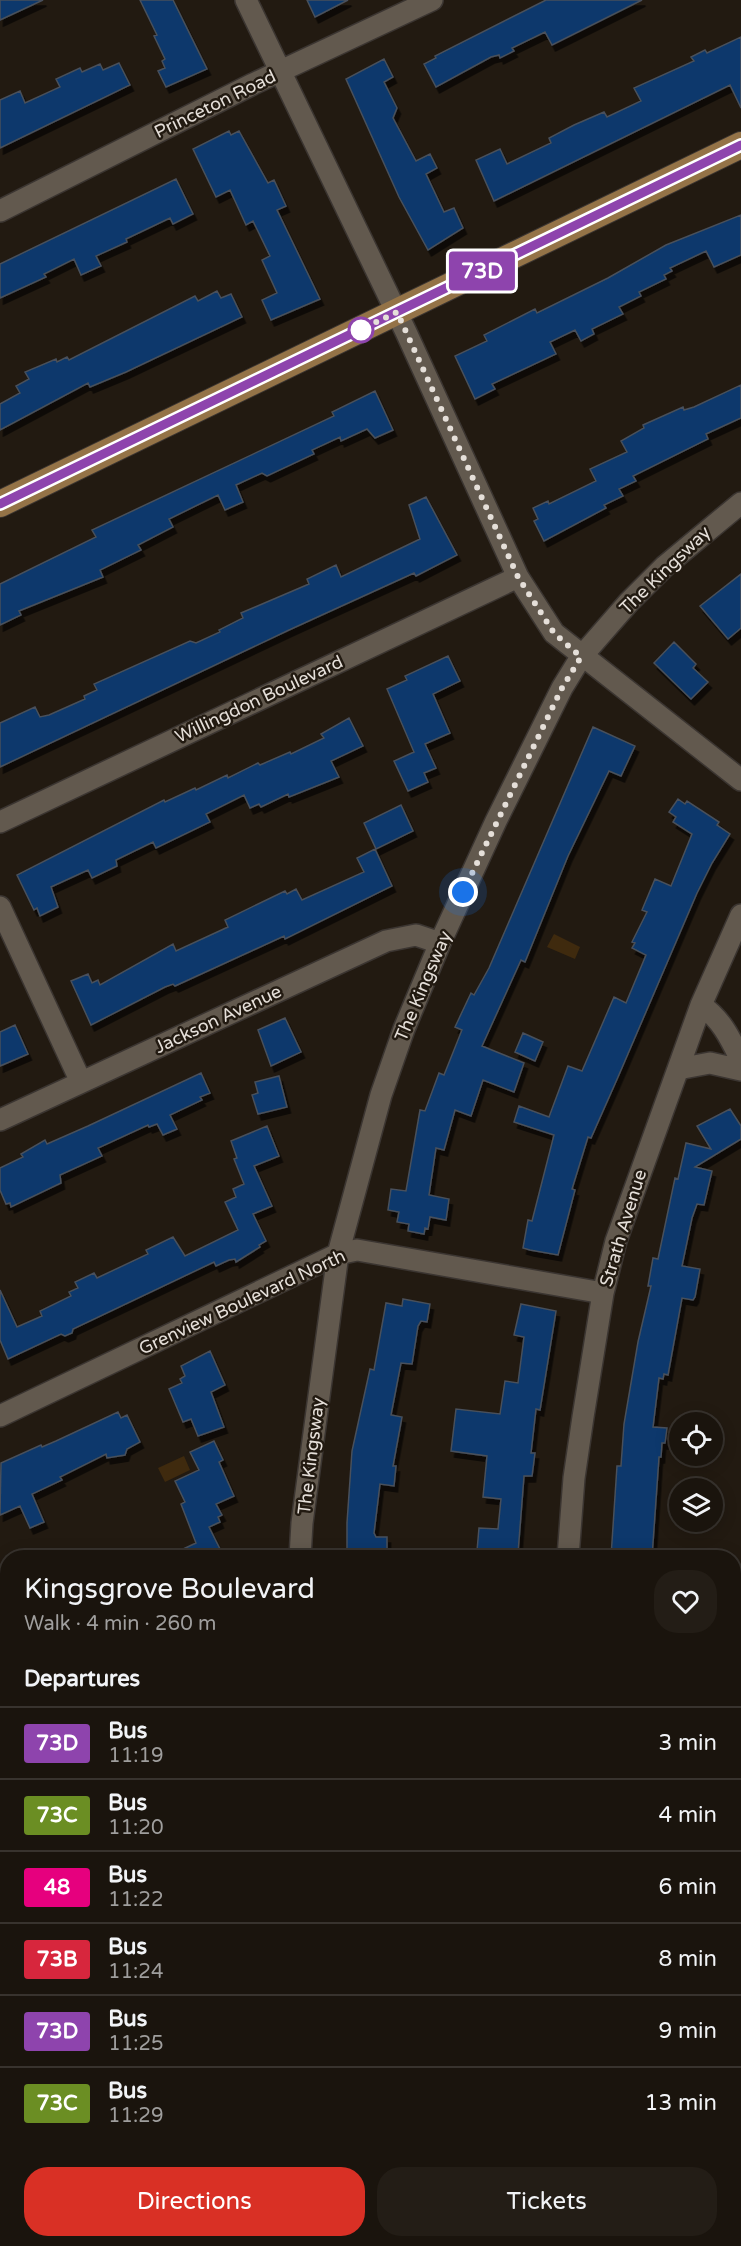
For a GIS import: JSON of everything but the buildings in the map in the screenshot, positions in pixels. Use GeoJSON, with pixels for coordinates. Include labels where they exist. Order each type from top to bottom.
{"type":"FeatureCollection","features":[{"type":"Feature","properties":{"kind":"main road"},"geometry":{"type":"LineString","coordinates":[[0,504],[741,145]]}},
{"type":"Feature","properties":{"kind":"street"},"geometry":{"type":"LineString","coordinates":[[246,0],[397,312],[518,577],[554,633],[581,657],[741,780]]}},
{"type":"Feature","properties":{"kind":"street","name":"Princeton Road"},"geometry":{"type":"LineString","coordinates":[[0,211],[282,71],[432,0]]}},
{"type":"Feature","properties":{"kind":"street","name":"The Kingsway"},"geometry":{"type":"LineString","coordinates":[[300,1550],[302,1523],[338,1254],[381,1095],[404,1029],[440,943],[496,821],[562,688],[581,657],[665,566],[741,503]]}},
{"type":"Feature","properties":{"kind":"street","name":"Willingdon Boulevard"},"geometry":{"type":"LineString","coordinates":[[0,822],[518,577]]}},
{"type":"Feature","properties":{"kind":"street"},"geometry":{"type":"LineString","coordinates":[[0,907],[81,1082]]}},
{"type":"Feature","properties":{"kind":"street","name":"Strath Avenue"},"geometry":{"type":"LineString","coordinates":[[569,1550],[574,1478],[603,1293],[616,1240],[701,1005],[741,915]]}},
{"type":"Feature","properties":{"kind":"street","name":"Jackson Avenue"},"geometry":{"type":"LineString","coordinates":[[0,1120],[386,941],[416,935],[440,943]]}},
{"type":"Feature","properties":{"kind":"street"},"geometry":{"type":"LineString","coordinates":[[701,1005],[715,1015],[725,1028],[741,1060]]}},
{"type":"Feature","properties":{"kind":"street"},"geometry":{"type":"LineString","coordinates":[[678,1069],[710,1063],[741,1070]]}},
{"type":"Feature","properties":{"kind":"street","name":"Grenview Boulevard North"},"geometry":{"type":"LineString","coordinates":[[0,1416],[338,1254],[357,1250],[603,1293]]}},
{"type":"Feature","properties":{"kind":"shaded area"},"geometry":{"type":"Polygon","coordinates":[[[554,934],[580,947],[575,959],[547,947],[554,934]]]}},
{"type":"Feature","properties":{"kind":"shaded area"},"geometry":{"type":"Polygon","coordinates":[[[184,1456],[190,1470],[165,1482],[158,1468],[184,1456]]]}},
{"type":"Feature","properties":{"kind":"bus line","name":"73D"},"geometry":{"type":"LineString","coordinates":[[0,504],[741,145]]}},
{"type":"Feature","properties":{"kind":"route"},"geometry":{"type":"LineString","coordinates":[[361,330],[354,333],[397,312],[518,577],[554,633],[581,657],[562,688],[463,892]]}}]}
